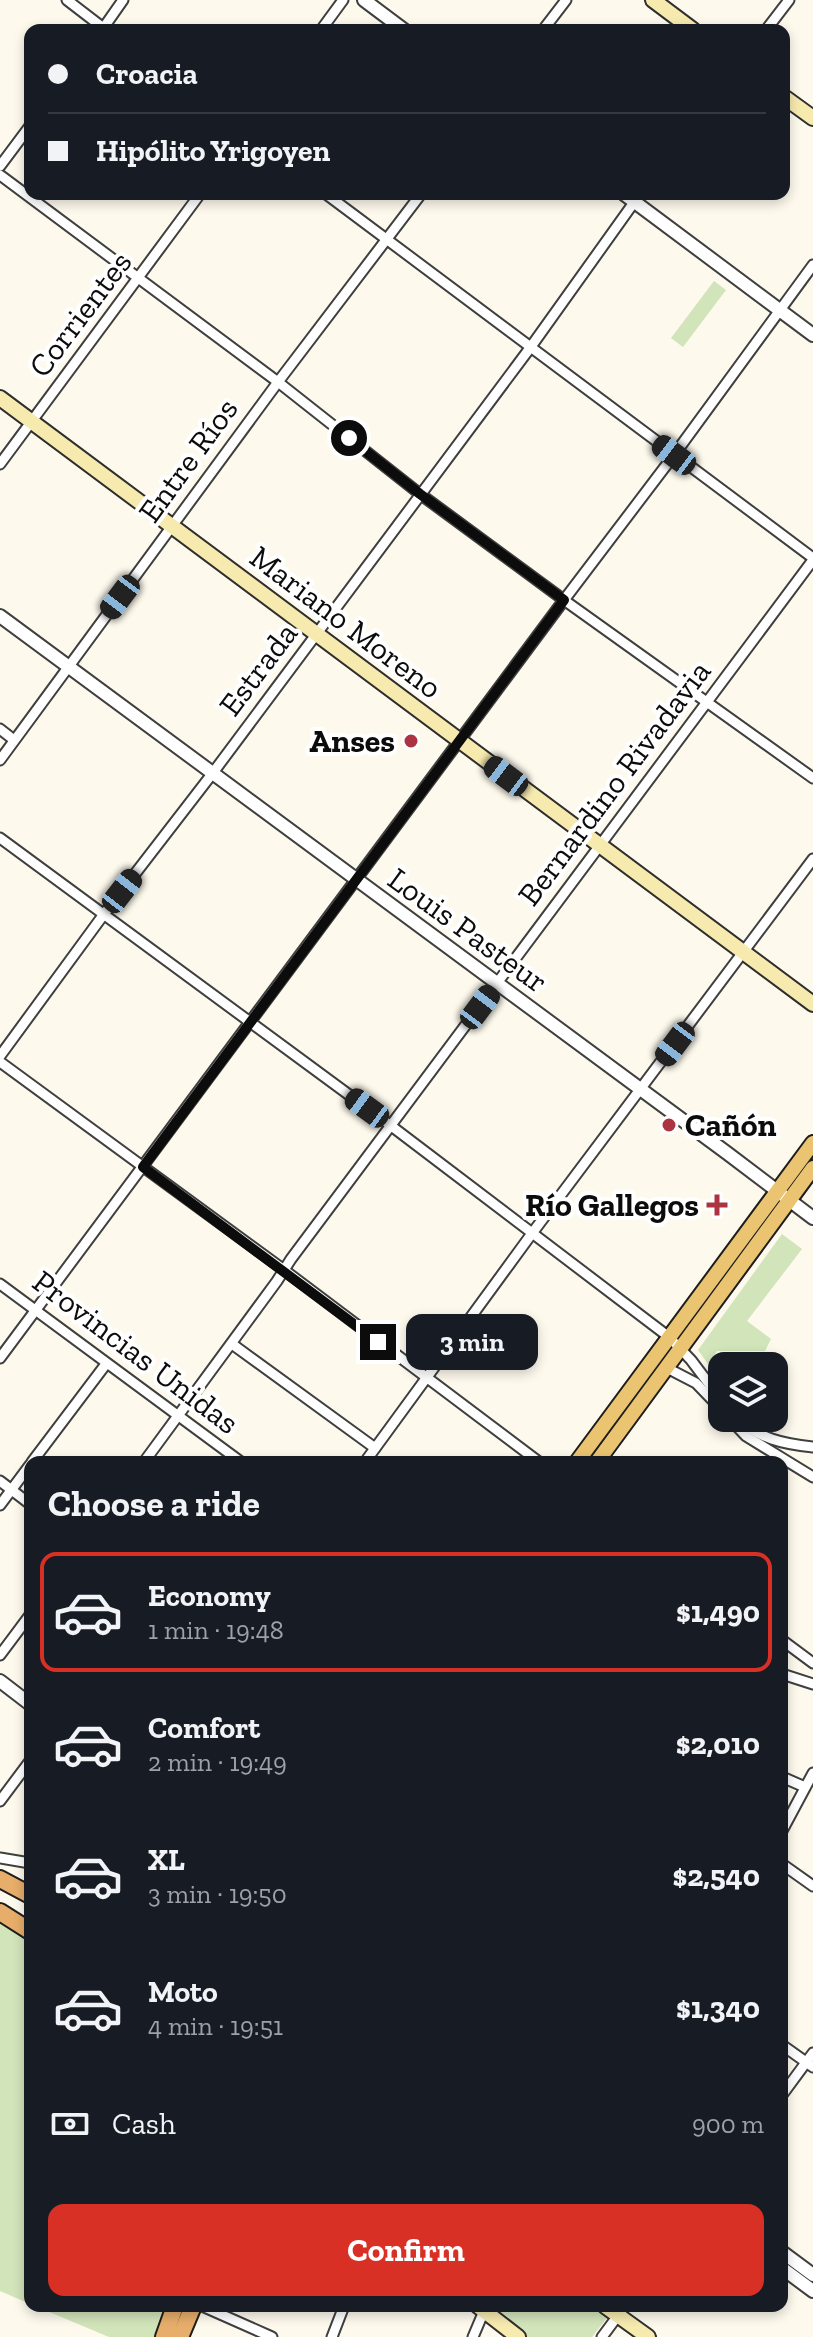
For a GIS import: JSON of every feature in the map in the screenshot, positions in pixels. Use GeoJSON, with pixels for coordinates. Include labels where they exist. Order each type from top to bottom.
{"type":"FeatureCollection","features":[{"type":"Feature","properties":{"kind":"highway"},"geometry":{"type":"LineString","coordinates":[[0,1879],[24,1892]]}},
{"type":"Feature","properties":{"kind":"highway"},"geometry":{"type":"LineString","coordinates":[[0,1887],[24,1893]]}},
{"type":"Feature","properties":{"kind":"highway"},"geometry":{"type":"LineString","coordinates":[[0,1912],[24,1927]]}},
{"type":"Feature","properties":{"kind":"highway"},"geometry":{"type":"LineString","coordinates":[[164,2337],[173,2312]]}},
{"type":"Feature","properties":{"kind":"highway"},"geometry":{"type":"LineString","coordinates":[[180,2337],[190,2312]]}},
{"type":"Feature","properties":{"kind":"main road"},"geometry":{"type":"LineString","coordinates":[[653,0],[685,24]]}},
{"type":"Feature","properties":{"kind":"main road"},"geometry":{"type":"LineString","coordinates":[[790,101],[813,118]]}},
{"type":"Feature","properties":{"kind":"main road","name":"Mariano Moreno"},"geometry":{"type":"LineString","coordinates":[[0,398],[813,1004]]}},
{"type":"Feature","properties":{"kind":"main road"},"geometry":{"type":"LineString","coordinates":[[601,1456],[682,1349],[784,1196],[813,1143]]}},
{"type":"Feature","properties":{"kind":"main road"},"geometry":{"type":"LineString","coordinates":[[581,1456],[669,1337],[784,1196],[813,1168]]}},
{"type":"Feature","properties":{"kind":"main road"},"geometry":{"type":"LineString","coordinates":[[485,2312],[518,2337]]}},
{"type":"Feature","properties":{"kind":"main road"},"geometry":{"type":"LineString","coordinates":[[623,2312],[648,2337]]}},
{"type":"Feature","properties":{"kind":"street"},"geometry":{"type":"LineString","coordinates":[[67,0],[97,24]]}},
{"type":"Feature","properties":{"kind":"street"},"geometry":{"type":"LineString","coordinates":[[106,24],[123,0]]}},
{"type":"Feature","properties":{"kind":"street"},"geometry":{"type":"LineString","coordinates":[[325,24],[343,0]]}},
{"type":"Feature","properties":{"kind":"street"},"geometry":{"type":"LineString","coordinates":[[364,0],[396,24]]}},
{"type":"Feature","properties":{"kind":"street"},"geometry":{"type":"LineString","coordinates":[[548,24],[566,0]]}},
{"type":"Feature","properties":{"kind":"street"},"geometry":{"type":"LineString","coordinates":[[771,24],[789,0]]}},
{"type":"Feature","properties":{"kind":"street"},"geometry":{"type":"LineString","coordinates":[[0,166],[24,134]]}},
{"type":"Feature","properties":{"kind":"street"},"geometry":{"type":"LineString","coordinates":[[0,175],[24,193]]}},
{"type":"Feature","properties":{"kind":"street"},"geometry":{"type":"LineString","coordinates":[[34,200],[278,382],[420,494],[813,778]]}},
{"type":"Feature","properties":{"kind":"street","name":"Corrientes"},"geometry":{"type":"LineString","coordinates":[[0,464],[196,200]]}},
{"type":"Feature","properties":{"kind":"street"},"geometry":{"type":"LineString","coordinates":[[334,200],[813,559]]}},
{"type":"Feature","properties":{"kind":"street","name":"Entre Ríos"},"geometry":{"type":"LineString","coordinates":[[0,760],[278,382],[417,200]]}},
{"type":"Feature","properties":{"kind":"street","name":"Estrada"},"geometry":{"type":"LineString","coordinates":[[0,1056],[530,348],[631,200]]}},
{"type":"Feature","properties":{"kind":"street"},"geometry":{"type":"LineString","coordinates":[[637,200],[813,335]]}},
{"type":"Feature","properties":{"kind":"street"},"geometry":{"type":"LineString","coordinates":[[2,1352],[813,265]]}},
{"type":"Feature","properties":{"kind":"street","name":"Bernardino Rivadavia"},"geometry":{"type":"LineString","coordinates":[[149,1456],[390,1125],[813,559]]}},
{"type":"Feature","properties":{"kind":"street","name":"Louis Pasteur"},"geometry":{"type":"LineString","coordinates":[[0,616],[813,1218]]}},
{"type":"Feature","properties":{"kind":"street"},"geometry":{"type":"LineString","coordinates":[[0,729],[14,740]]}},
{"type":"Feature","properties":{"kind":"street"},"geometry":{"type":"LineString","coordinates":[[0,838],[533,1232],[669,1337],[708,1383]]}},
{"type":"Feature","properties":{"kind":"street"},"geometry":{"type":"LineString","coordinates":[[369,1456],[813,859]]}},
{"type":"Feature","properties":{"kind":"street"},"geometry":{"type":"LineString","coordinates":[[0,1062],[531,1456]]}},
{"type":"Feature","properties":{"kind":"street","name":"Provincias Unidas"},"geometry":{"type":"LineString","coordinates":[[0,1284],[233,1456]]}},
{"type":"Feature","properties":{"kind":"street"},"geometry":{"type":"LineString","coordinates":[[232,1344],[375,1448]]}},
{"type":"Feature","properties":{"kind":"street"},"geometry":{"type":"LineString","coordinates":[[37,1456],[106,1364]]}},
{"type":"Feature","properties":{"kind":"street"},"geometry":{"type":"LineString","coordinates":[[667,1368],[696,1383],[708,1395]]}},
{"type":"Feature","properties":{"kind":"street"},"geometry":{"type":"LineString","coordinates":[[745,1432],[760,1440],[813,1447]]}},
{"type":"Feature","properties":{"kind":"street"},"geometry":{"type":"LineString","coordinates":[[752,1432],[779,1456]]}},
{"type":"Feature","properties":{"kind":"street"},"geometry":{"type":"LineString","coordinates":[[774,1453],[778,1443]]}},
{"type":"Feature","properties":{"kind":"street"},"geometry":{"type":"LineString","coordinates":[[793,1464],[800,1445]]}},
{"type":"Feature","properties":{"kind":"street"},"geometry":{"type":"LineString","coordinates":[[788,1461],[813,1477]]}},
{"type":"Feature","properties":{"kind":"street"},"geometry":{"type":"LineString","coordinates":[[0,1505],[24,1473]]}},
{"type":"Feature","properties":{"kind":"street"},"geometry":{"type":"LineString","coordinates":[[0,1481],[24,1500]]}},
{"type":"Feature","properties":{"kind":"street"},"geometry":{"type":"LineString","coordinates":[[0,1655],[24,1623]]}},
{"type":"Feature","properties":{"kind":"street"},"geometry":{"type":"LineString","coordinates":[[788,1644],[813,1663]]}},
{"type":"Feature","properties":{"kind":"street"},"geometry":{"type":"LineString","coordinates":[[788,1676],[813,1684]]}},
{"type":"Feature","properties":{"kind":"street"},"geometry":{"type":"LineString","coordinates":[[0,1681],[24,1699]]}},
{"type":"Feature","properties":{"kind":"street"},"geometry":{"type":"LineString","coordinates":[[0,1801],[24,1769]]}},
{"type":"Feature","properties":{"kind":"street"},"geometry":{"type":"LineString","coordinates":[[788,1820],[813,1773]]}},
{"type":"Feature","properties":{"kind":"street"},"geometry":{"type":"LineString","coordinates":[[788,1780],[805,1787]]}},
{"type":"Feature","properties":{"kind":"street"},"geometry":{"type":"LineString","coordinates":[[0,1858],[24,1862]]}},
{"type":"Feature","properties":{"kind":"street"},"geometry":{"type":"LineString","coordinates":[[788,1868],[813,1886]]}},
{"type":"Feature","properties":{"kind":"street"},"geometry":{"type":"LineString","coordinates":[[788,2048],[811,2061],[788,2088]]}},
{"type":"Feature","properties":{"kind":"street"},"geometry":{"type":"LineString","coordinates":[[788,2256],[813,2275]]}},
{"type":"Feature","properties":{"kind":"street"},"geometry":{"type":"LineString","coordinates":[[788,2272],[813,2291]]}},
{"type":"Feature","properties":{"kind":"street"},"geometry":{"type":"LineString","coordinates":[[216,2312],[272,2337]]}},
{"type":"Feature","properties":{"kind":"street"},"geometry":{"type":"LineString","coordinates":[[332,2337],[342,2312]]}},
{"type":"Feature","properties":{"kind":"street"},"geometry":{"type":"LineString","coordinates":[[473,2337],[480,2312]]}},
{"type":"Feature","properties":{"kind":"street"},"geometry":{"type":"LineString","coordinates":[[602,2337],[621,2312]]}},
{"type":"Feature","properties":{"kind":"green space"},"geometry":{"type":"Polygon","coordinates":[[[714,281],[726,290],[683,347],[671,338],[714,281]]]}},
{"type":"Feature","properties":{"kind":"green space"},"geometry":{"type":"Polygon","coordinates":[[[782,1234],[802,1249],[747,1321],[771,1339],[765,1351],[708,1352],[708,1364],[698,1350],[782,1234]]]}},
{"type":"Feature","properties":{"kind":"green space"},"geometry":{"type":"Polygon","coordinates":[[[0,1922],[24,1938],[24,2301],[0,2291],[0,1922]]]}},
{"type":"Feature","properties":{"kind":"green space"},"geometry":{"type":"Polygon","coordinates":[[[49,2312],[167,2312],[159,2337],[109,2337],[49,2312]]]}},
{"type":"Feature","properties":{"kind":"green space"},"geometry":{"type":"Polygon","coordinates":[[[491,2312],[610,2314],[592,2337],[526,2337],[491,2312]]]}},
{"type":"Feature","properties":{"kind":"place","name":"Anses"},"geometry":{"type":"Point","coordinates":[411,741]}},
{"type":"Feature","properties":{"kind":"place","name":"Cañón"},"geometry":{"type":"Point","coordinates":[669,1125]}},
{"type":"Feature","properties":{"kind":"place","name":"Río Gallegos"},"geometry":{"type":"Point","coordinates":[717,1205]}},
{"type":"Feature","properties":{"kind":"route"},"geometry":{"type":"LineString","coordinates":[[349,438],[564,600],[143,1167],[378,1342]]}}]}
